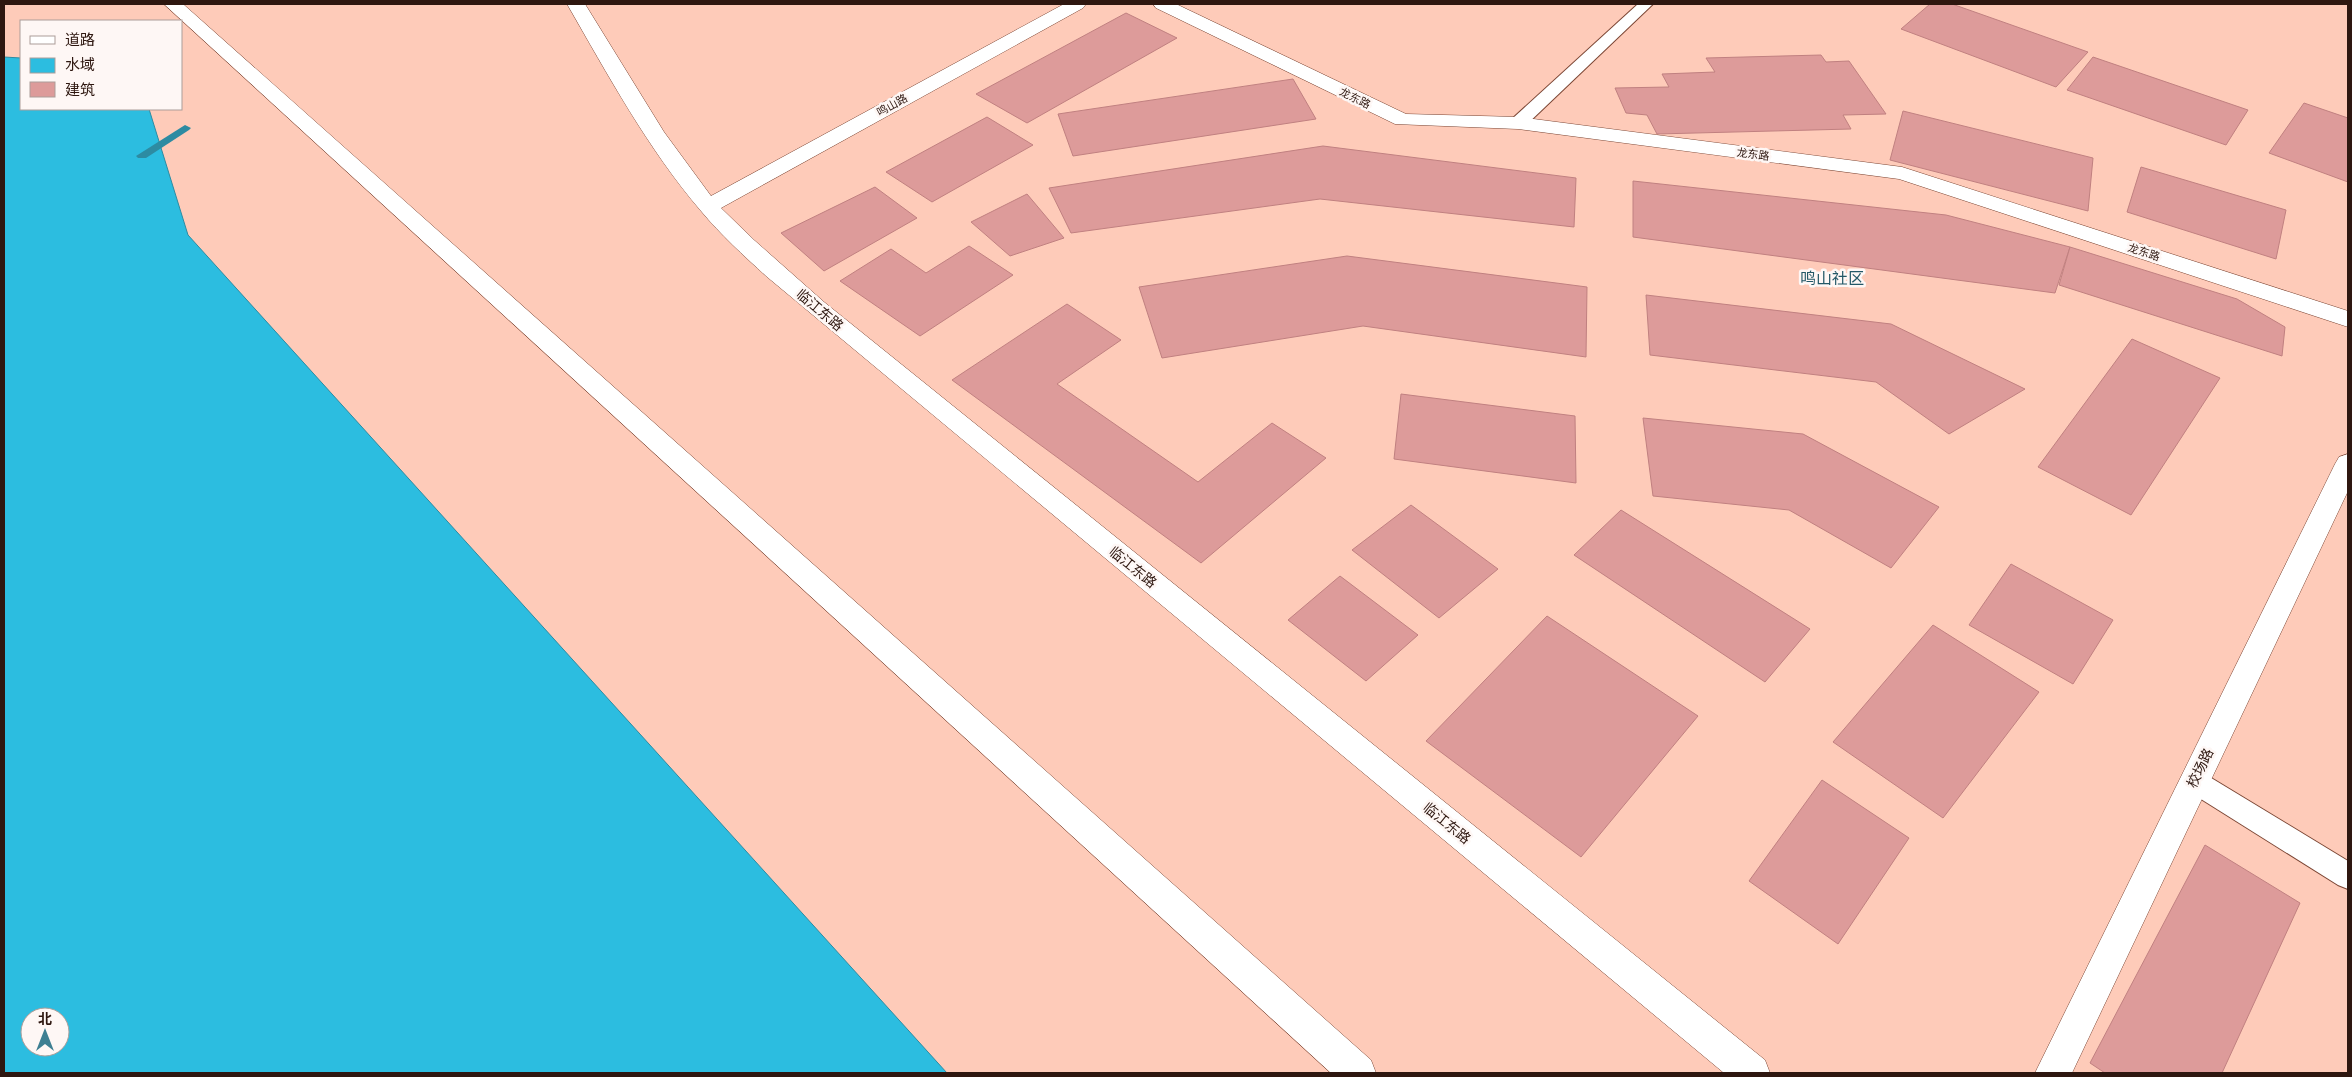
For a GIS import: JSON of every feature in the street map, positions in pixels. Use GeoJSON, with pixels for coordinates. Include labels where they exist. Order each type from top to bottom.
{"type":"FeatureCollection","features":[{"type":"Feature","properties":{"kind":"street"},"geometry":{"type":"LineString","coordinates":[[173,4],[1358,1073]]}},
{"type":"Feature","properties":{"kind":"street","name":"临江东路"},"geometry":{"type":"LineString","coordinates":[[576,4],[653,133],[708,206],[753,251],[816,307],[1752,1073]]}},
{"type":"Feature","properties":{"kind":"street","name":"鸣山路"},"geometry":{"type":"LineString","coordinates":[[708,206],[1077,4]]}},
{"type":"Feature","properties":{"kind":"street","name":"龙东路"},"geometry":{"type":"LineString","coordinates":[[1162,4],[1402,120],[1518,123],[1902,173],[2348,319]]}},
{"type":"Feature","properties":{"kind":"street","name":"校场路"},"geometry":{"type":"LineString","coordinates":[[2053,1073],[2348,464]]}},
{"type":"Feature","properties":{"kind":"lane"},"geometry":{"type":"LineString","coordinates":[[1518,123],[1646,4]]}},
{"type":"Feature","properties":{"kind":"lane"},"geometry":{"type":"LineString","coordinates":[[2194,781],[2348,876]]}},
{"type":"Feature","properties":{"kind":"water"},"geometry":{"type":"Polygon","coordinates":[[[4,57],[20,58],[20,110],[149,110],[188,235],[947,1073],[4,1073],[4,57]]]}},
{"type":"Feature","properties":{"kind":"building"},"geometry":{"type":"Polygon","coordinates":[[[1930,4],[1952,4],[2088,52],[2056,87],[1901,29],[1930,4]]]}},
{"type":"Feature","properties":{"kind":"building"},"geometry":{"type":"Polygon","coordinates":[[[1126,13],[1177,38],[1027,123],[976,94],[1126,13]]]}},
{"type":"Feature","properties":{"kind":"building"},"geometry":{"type":"Polygon","coordinates":[[[1821,55],[1826,62],[1849,61],[1886,114],[1843,115],[1851,129],[1657,134],[1647,115],[1626,113],[1615,88],[1669,87],[1662,74],[1715,72],[1706,58],[1821,55]]]}},
{"type":"Feature","properties":{"kind":"building"},"geometry":{"type":"Polygon","coordinates":[[[2093,57],[2248,110],[2226,145],[2067,90],[2093,57]]]}},
{"type":"Feature","properties":{"kind":"building"},"geometry":{"type":"Polygon","coordinates":[[[1293,79],[1316,119],[1073,156],[1058,114],[1293,79]]]}},
{"type":"Feature","properties":{"kind":"building"},"geometry":{"type":"Polygon","coordinates":[[[2304,103],[2348,118],[2348,182],[2269,153],[2304,103]]]}},
{"type":"Feature","properties":{"kind":"building"},"geometry":{"type":"Polygon","coordinates":[[[1903,111],[2093,158],[2088,211],[1890,160],[1903,111]]]}},
{"type":"Feature","properties":{"kind":"building"},"geometry":{"type":"Polygon","coordinates":[[[987,117],[1033,145],[932,202],[886,172],[987,117]]]}},
{"type":"Feature","properties":{"kind":"building"},"geometry":{"type":"Polygon","coordinates":[[[1323,146],[1576,178],[1574,227],[1320,199],[1071,233],[1049,188],[1323,146]]]}},
{"type":"Feature","properties":{"kind":"building"},"geometry":{"type":"Polygon","coordinates":[[[2141,167],[2286,210],[2276,259],[2127,212],[2141,167]]]}},
{"type":"Feature","properties":{"kind":"building"},"geometry":{"type":"Polygon","coordinates":[[[1633,181],[1946,215],[2070,247],[2055,293],[1633,237],[1633,181]]]}},
{"type":"Feature","properties":{"kind":"building"},"geometry":{"type":"Polygon","coordinates":[[[875,187],[917,218],[824,271],[781,233],[875,187]]]}},
{"type":"Feature","properties":{"kind":"building"},"geometry":{"type":"Polygon","coordinates":[[[1027,194],[1064,238],[1010,256],[971,222],[1027,194]]]}},
{"type":"Feature","properties":{"kind":"building"},"geometry":{"type":"Polygon","coordinates":[[[969,246],[1013,275],[920,336],[840,281],[891,249],[926,273],[969,246]]]}},
{"type":"Feature","properties":{"kind":"building"},"geometry":{"type":"Polygon","coordinates":[[[2070,247],[2237,299],[2285,327],[2282,356],[2059,285],[2070,247]]]}},
{"type":"Feature","properties":{"kind":"building"},"geometry":{"type":"Polygon","coordinates":[[[1347,256],[1587,287],[1586,357],[1363,326],[1162,358],[1139,287],[1347,256]]]}},
{"type":"Feature","properties":{"kind":"building"},"geometry":{"type":"Polygon","coordinates":[[[1646,295],[1891,324],[2025,389],[1949,434],[1876,382],[1650,355],[1646,295]]]}},
{"type":"Feature","properties":{"kind":"building"},"geometry":{"type":"Polygon","coordinates":[[[1067,304],[1121,340],[1057,384],[1198,482],[1272,423],[1326,458],[1201,563],[952,380],[1067,304]]]}},
{"type":"Feature","properties":{"kind":"building"},"geometry":{"type":"Polygon","coordinates":[[[2132,339],[2220,378],[2131,515],[2038,467],[2132,339]]]}},
{"type":"Feature","properties":{"kind":"building"},"geometry":{"type":"Polygon","coordinates":[[[1401,394],[1575,416],[1576,483],[1394,459],[1401,394]]]}},
{"type":"Feature","properties":{"kind":"building"},"geometry":{"type":"Polygon","coordinates":[[[1643,418],[1803,434],[1939,507],[1891,568],[1789,510],[1653,496],[1643,418]]]}},
{"type":"Feature","properties":{"kind":"building"},"geometry":{"type":"Polygon","coordinates":[[[1411,505],[1498,569],[1439,618],[1352,550],[1411,505]]]}},
{"type":"Feature","properties":{"kind":"building"},"geometry":{"type":"Polygon","coordinates":[[[1621,510],[1810,629],[1765,682],[1574,555],[1621,510]]]}},
{"type":"Feature","properties":{"kind":"building"},"geometry":{"type":"Polygon","coordinates":[[[2011,564],[2113,620],[2073,684],[1969,625],[2011,564]]]}},
{"type":"Feature","properties":{"kind":"building"},"geometry":{"type":"Polygon","coordinates":[[[1340,576],[1418,635],[1366,681],[1288,620],[1340,576]]]}},
{"type":"Feature","properties":{"kind":"building"},"geometry":{"type":"Polygon","coordinates":[[[1547,616],[1698,716],[1581,857],[1426,741],[1547,616]]]}},
{"type":"Feature","properties":{"kind":"building"},"geometry":{"type":"Polygon","coordinates":[[[1933,625],[2039,692],[1943,818],[1833,742],[1933,625]]]}},
{"type":"Feature","properties":{"kind":"building"},"geometry":{"type":"Polygon","coordinates":[[[1822,780],[1909,838],[1838,944],[1749,881],[1822,780]]]}},
{"type":"Feature","properties":{"kind":"building"},"geometry":{"type":"Polygon","coordinates":[[[2205,845],[2300,903],[2222,1073],[2105,1073],[2090,1063],[2205,845]]]}},
{"type":"Feature","properties":{"kind":"waterway"},"geometry":{"type":"LineString","coordinates":[[142,156],[185,128]]}},
{"type":"Feature","properties":{"kind":"district","name":"鸣山社区"},"geometry":{"type":"Point","coordinates":[1832,278]}}]}
